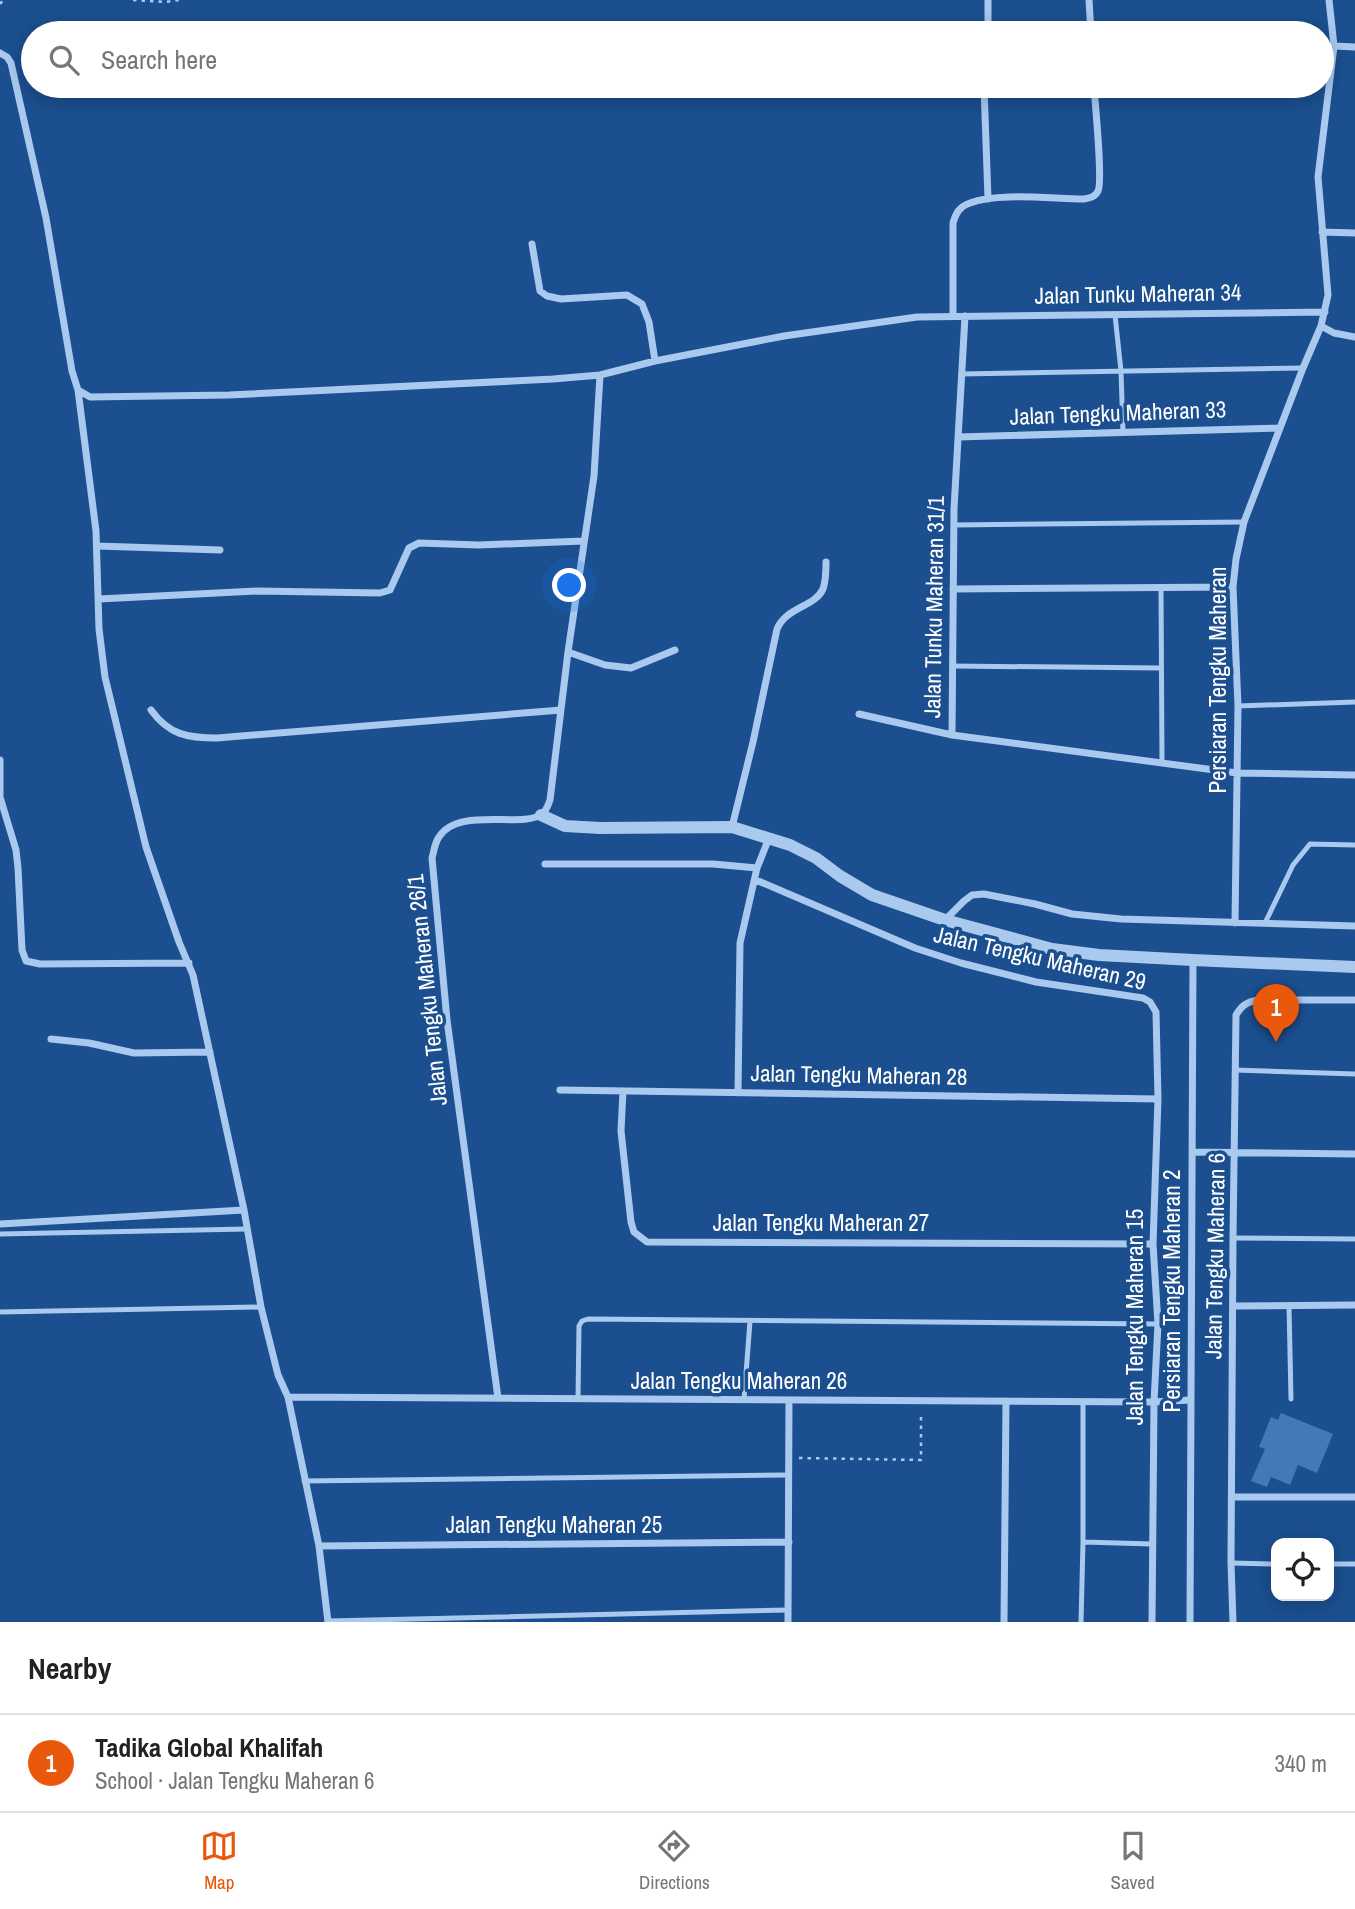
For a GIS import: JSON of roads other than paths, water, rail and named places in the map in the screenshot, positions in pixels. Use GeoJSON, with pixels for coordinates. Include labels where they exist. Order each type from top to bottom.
{"type":"FeatureCollection","features":[{"type":"Feature","properties":{"kind":"street"},"geometry":{"type":"LineString","coordinates":[[988,0],[988,21]]}},
{"type":"Feature","properties":{"kind":"street"},"geometry":{"type":"LineString","coordinates":[[1089,0],[1090,21]]}},
{"type":"Feature","properties":{"kind":"street","name":"Persiaran Tengku Maheran"},"geometry":{"type":"LineString","coordinates":[[1329,0],[1331,21]]}},
{"type":"Feature","properties":{"kind":"street"},"geometry":{"type":"LineString","coordinates":[[1334,46],[1355,47]]}},
{"type":"Feature","properties":{"kind":"street"},"geometry":{"type":"LineString","coordinates":[[0,54],[8,57],[11,63],[46,218],[72,371],[78,390],[97,546],[102,656],[146,847],[189,963],[210,1052],[244,1210],[261,1307],[278,1375],[288,1397],[319,1546],[328,1621]]}},
{"type":"Feature","properties":{"kind":"street"},"geometry":{"type":"LineString","coordinates":[[984,98],[988,199]]}},
{"type":"Feature","properties":{"kind":"street"},"geometry":{"type":"LineString","coordinates":[[953,316],[953,223],[956,213],[969,203],[988,199],[1093,197],[1100,184],[1095,98]]}},
{"type":"Feature","properties":{"kind":"street","name":"Persiaran Tengku Maheran"},"geometry":{"type":"LineString","coordinates":[[1235,923],[1238,706],[1233,587],[1237,551],[1244,522],[1325,312],[1328,270],[1318,203],[1318,168],[1327,98]]}},
{"type":"Feature","properties":{"kind":"street"},"geometry":{"type":"LineString","coordinates":[[1322,232],[1354,234]]}},
{"type":"Feature","properties":{"kind":"street"},"geometry":{"type":"LineString","coordinates":[[532,244],[540,291],[547,296],[561,299],[626,295],[642,304],[649,323],[655,361]]}},
{"type":"Feature","properties":{"kind":"street","name":"Jalan Tunku Maheran 34"},"geometry":{"type":"LineString","coordinates":[[78,390],[97,398],[229,395],[512,382],[600,375],[655,361],[784,336],[917,317],[1325,312]]}},
{"type":"Feature","properties":{"kind":"street","name":"Jalan Tunku Maheran 31/1"},"geometry":{"type":"LineString","coordinates":[[965,316],[954,525],[952,735],[1237,773],[1355,775]]}},
{"type":"Feature","properties":{"kind":"street"},"geometry":{"type":"LineString","coordinates":[[1321,327],[1355,337]]}},
{"type":"Feature","properties":{"kind":"street"},"geometry":{"type":"LineString","coordinates":[[600,375],[594,476],[583,541],[550,800],[541,815],[558,824],[577,827],[732,827],[769,837],[816,858],[872,895],[945,920],[1052,949],[1099,955],[1355,967]]}},
{"type":"Feature","properties":{"kind":"street","name":"Jalan Tengku Maheran 33"},"geometry":{"type":"LineString","coordinates":[[958,437],[1279,428]]}},
{"type":"Feature","properties":{"kind":"street"},"geometry":{"type":"LineString","coordinates":[[99,599],[257,591],[380,593],[390,590],[409,548],[419,543],[479,545],[583,541]]}},
{"type":"Feature","properties":{"kind":"street"},"geometry":{"type":"LineString","coordinates":[[97,546],[219,550]]}},
{"type":"Feature","properties":{"kind":"street"},"geometry":{"type":"LineString","coordinates":[[732,827],[777,629],[780,621],[788,614],[821,594],[826,562]]}},
{"type":"Feature","properties":{"kind":"street"},"geometry":{"type":"LineString","coordinates":[[953,589],[1233,587]]}},
{"type":"Feature","properties":{"kind":"street"},"geometry":{"type":"LineString","coordinates":[[568,652],[605,665],[631,668],[675,650]]}},
{"type":"Feature","properties":{"kind":"street"},"geometry":{"type":"LineString","coordinates":[[151,710],[167,728],[179,735],[217,738],[561,710]]}},
{"type":"Feature","properties":{"kind":"street"},"geometry":{"type":"LineString","coordinates":[[859,714],[952,735]]}},
{"type":"Feature","properties":{"kind":"street"},"geometry":{"type":"LineString","coordinates":[[0,760],[0,797],[16,850],[22,950],[26,961],[40,964],[189,963]]}},
{"type":"Feature","properties":{"kind":"street","name":"Jalan Tengku Maheran 26/1"},"geometry":{"type":"LineString","coordinates":[[498,1398],[447,1020],[432,858],[439,837],[453,824],[541,815]]}},
{"type":"Feature","properties":{"kind":"street"},"geometry":{"type":"LineString","coordinates":[[737,1093],[740,943],[757,869],[769,837]]}},
{"type":"Feature","properties":{"kind":"street"},"geometry":{"type":"LineString","coordinates":[[545,864],[713,864],[757,869]]}},
{"type":"Feature","properties":{"kind":"street","name":"Jalan Tengku Maheran 29"},"geometry":{"type":"LineString","coordinates":[[756,880],[915,948],[1036,982],[1136,996],[1150,1002],[1156,1012]]}},
{"type":"Feature","properties":{"kind":"street"},"geometry":{"type":"LineString","coordinates":[[945,920],[972,895],[984,894],[1072,914],[1121,919],[1355,926]]}},
{"type":"Feature","properties":{"kind":"street","name":"Persiaran Tengku Maheran 2"},"geometry":{"type":"LineString","coordinates":[[1189,1622],[1193,960]]}},
{"type":"Feature","properties":{"kind":"street","name":"Jalan Tengku Maheran 6"},"geometry":{"type":"LineString","coordinates":[[1233,1622],[1231,1563],[1236,1015],[1248,1002],[1258,1000],[1355,1000]]}},
{"type":"Feature","properties":{"kind":"street","name":"Jalan Tengku Maheran 15"},"geometry":{"type":"LineString","coordinates":[[1152,1622],[1157,1324],[1153,1244],[1158,1099],[1156,1012]]}},
{"type":"Feature","properties":{"kind":"street"},"geometry":{"type":"LineString","coordinates":[[51,1039],[89,1042],[134,1053],[210,1052]]}},
{"type":"Feature","properties":{"kind":"street","name":"Jalan Tengku Maheran 28"},"geometry":{"type":"LineString","coordinates":[[560,1090],[1158,1099]]}},
{"type":"Feature","properties":{"kind":"street","name":"Jalan Tengku Maheran 27"},"geometry":{"type":"LineString","coordinates":[[623,1091],[621,1130],[631,1222],[634,1232],[646,1242],[1153,1244]]}},
{"type":"Feature","properties":{"kind":"street"},"geometry":{"type":"LineString","coordinates":[[1192,1152],[1355,1154]]}},
{"type":"Feature","properties":{"kind":"street"},"geometry":{"type":"LineString","coordinates":[[0,1224],[244,1210]]}},
{"type":"Feature","properties":{"kind":"street"},"geometry":{"type":"LineString","coordinates":[[1233,1307],[1355,1305]]}},
{"type":"Feature","properties":{"kind":"street","name":"Jalan Tengku Maheran 26"},"geometry":{"type":"LineString","coordinates":[[288,1397],[1006,1402],[1190,1400]]}},
{"type":"Feature","properties":{"kind":"street"},"geometry":{"type":"LineString","coordinates":[[788,1622],[789,1400]]}},
{"type":"Feature","properties":{"kind":"street"},"geometry":{"type":"LineString","coordinates":[[1004,1622],[1006,1402]]}},
{"type":"Feature","properties":{"kind":"street"},"geometry":{"type":"LineString","coordinates":[[1233,1497],[1355,1497]]}},
{"type":"Feature","properties":{"kind":"street","name":"Jalan Tengku Maheran 25"},"geometry":{"type":"LineString","coordinates":[[319,1546],[789,1542]]}},
{"type":"Feature","properties":{"kind":"lane"},"geometry":{"type":"LineString","coordinates":[[1115,315],[1124,432]]}},
{"type":"Feature","properties":{"kind":"lane"},"geometry":{"type":"LineString","coordinates":[[961,374],[1303,368]]}},
{"type":"Feature","properties":{"kind":"lane"},"geometry":{"type":"LineString","coordinates":[[954,525],[1244,522]]}},
{"type":"Feature","properties":{"kind":"lane"},"geometry":{"type":"LineString","coordinates":[[1161,588],[1161,763]]}},
{"type":"Feature","properties":{"kind":"lane"},"geometry":{"type":"LineString","coordinates":[[952,666],[1161,668]]}},
{"type":"Feature","properties":{"kind":"lane"},"geometry":{"type":"LineString","coordinates":[[1238,706],[1355,702]]}},
{"type":"Feature","properties":{"kind":"lane"},"geometry":{"type":"LineString","coordinates":[[1265,923],[1293,865],[1310,844],[1355,845]]}},
{"type":"Feature","properties":{"kind":"lane"},"geometry":{"type":"LineString","coordinates":[[1235,1070],[1355,1074]]}},
{"type":"Feature","properties":{"kind":"lane"},"geometry":{"type":"LineString","coordinates":[[0,1234],[247,1229]]}},
{"type":"Feature","properties":{"kind":"lane"},"geometry":{"type":"LineString","coordinates":[[1233,1238],[1355,1239]]}},
{"type":"Feature","properties":{"kind":"lane"},"geometry":{"type":"LineString","coordinates":[[1289,1306],[1292,1399]]}},
{"type":"Feature","properties":{"kind":"lane"},"geometry":{"type":"LineString","coordinates":[[0,1312],[261,1307]]}},
{"type":"Feature","properties":{"kind":"lane"},"geometry":{"type":"LineString","coordinates":[[578,1399],[579,1326],[589,1319],[1157,1324]]}},
{"type":"Feature","properties":{"kind":"lane"},"geometry":{"type":"LineString","coordinates":[[744,1400],[750,1321]]}},
{"type":"Feature","properties":{"kind":"lane"},"geometry":{"type":"LineString","coordinates":[[1081,1622],[1083,1402]]}},
{"type":"Feature","properties":{"kind":"lane"},"geometry":{"type":"LineString","coordinates":[[304,1480],[788,1475]]}},
{"type":"Feature","properties":{"kind":"lane"},"geometry":{"type":"LineString","coordinates":[[1083,1542],[1152,1544]]}},
{"type":"Feature","properties":{"kind":"lane"},"geometry":{"type":"LineString","coordinates":[[1231,1563],[1271,1564]]}},
{"type":"Feature","properties":{"kind":"lane"},"geometry":{"type":"LineString","coordinates":[[1334,1564],[1355,1564]]}},
{"type":"Feature","properties":{"kind":"lane"},"geometry":{"type":"LineString","coordinates":[[328,1621],[788,1610]]}},
{"type":"Feature","properties":{"kind":"place","name":"Tadika Global Khalifah"},"geometry":{"type":"Point","coordinates":[1276,1042]}}]}
